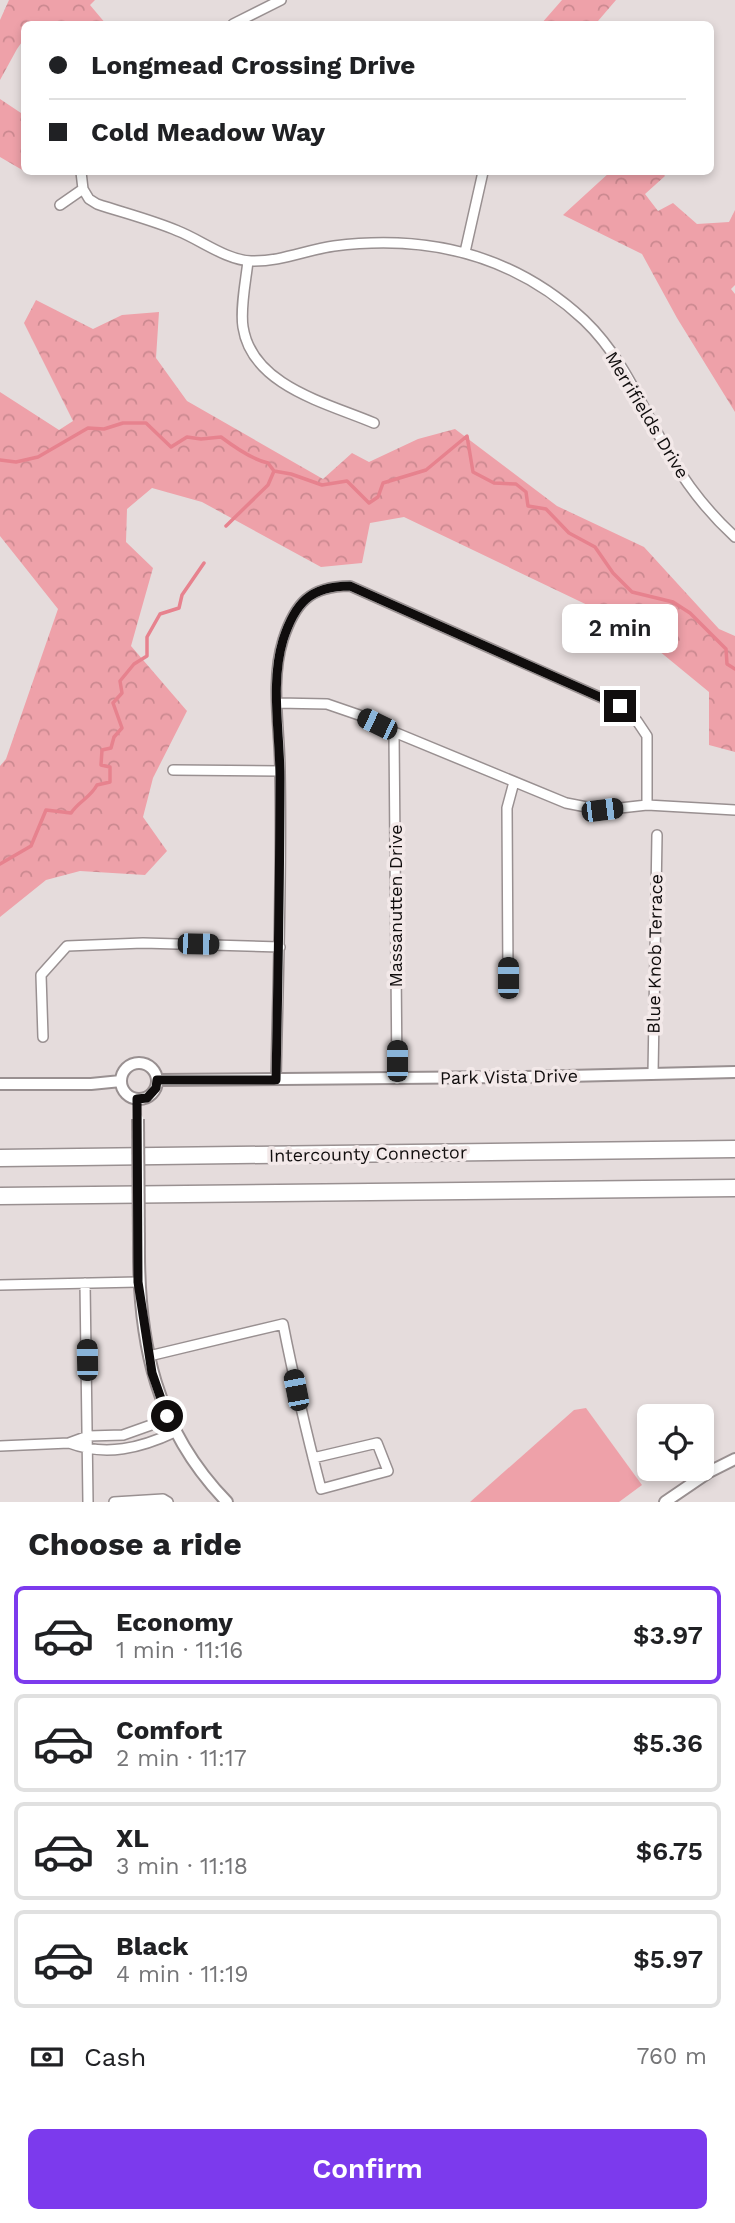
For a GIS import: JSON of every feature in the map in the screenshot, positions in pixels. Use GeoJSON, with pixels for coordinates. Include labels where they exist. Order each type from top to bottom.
{"type":"FeatureCollection","features":[{"type":"Feature","properties":{"kind":"highway","name":"Intercounty Connector"},"geometry":{"type":"LineString","coordinates":[[0,1158],[735,1149]]}},
{"type":"Feature","properties":{"kind":"highway"},"geometry":{"type":"LineString","coordinates":[[0,1196],[735,1188]]}},
{"type":"Feature","properties":{"kind":"street"},"geometry":{"type":"LineString","coordinates":[[239,21],[281,0]]}},
{"type":"Feature","properties":{"kind":"street"},"geometry":{"type":"LineString","coordinates":[[60,205],[83,189],[81,175]]}},
{"type":"Feature","properties":{"kind":"street"},"geometry":{"type":"LineString","coordinates":[[466,253],[482,175]]}},
{"type":"Feature","properties":{"kind":"street","name":"Merrifields Drive"},"geometry":{"type":"LineString","coordinates":[[83,189],[97,204],[177,230],[228,255],[247,261],[272,261],[331,246],[370,243],[422,244],[498,263],[536,281],[587,323],[620,364],[672,459],[694,492],[735,537]]}},
{"type":"Feature","properties":{"kind":"street"},"geometry":{"type":"LineString","coordinates":[[247,261],[243,326],[255,357],[269,373],[297,390],[374,423]]}},
{"type":"Feature","properties":{"kind":"street"},"geometry":{"type":"LineString","coordinates":[[276,1080],[280,947],[277,668],[284,639],[299,605],[314,592],[330,586],[350,586],[620,706],[637,720],[647,736],[647,805]]}},
{"type":"Feature","properties":{"kind":"street"},"geometry":{"type":"LineString","coordinates":[[278,703],[327,704],[359,715],[566,803],[602,810],[647,805],[735,810]]}},
{"type":"Feature","properties":{"kind":"street","name":"Massanutten Drive"},"geometry":{"type":"LineString","coordinates":[[394,732],[397,1079]]}},
{"type":"Feature","properties":{"kind":"street"},"geometry":{"type":"LineString","coordinates":[[173,770],[280,771]]}},
{"type":"Feature","properties":{"kind":"street"},"geometry":{"type":"LineString","coordinates":[[508,978],[507,808],[514,782]]}},
{"type":"Feature","properties":{"kind":"street","name":"Blue Knob Terrace"},"geometry":{"type":"LineString","coordinates":[[653,1074],[657,835]]}},
{"type":"Feature","properties":{"kind":"street"},"geometry":{"type":"LineString","coordinates":[[43,1037],[41,975],[66,946],[143,943],[280,947]]}},
{"type":"Feature","properties":{"kind":"street"},"geometry":{"type":"LineString","coordinates":[[141,1063],[152,1069],[157,1080],[156,1088],[147,1098],[137,1099],[124,1092],[121,1081],[125,1070],[141,1063]]}},
{"type":"Feature","properties":{"kind":"street","name":"Park Vista Drive"},"geometry":{"type":"LineString","coordinates":[[157,1080],[397,1079],[735,1072]]}},
{"type":"Feature","properties":{"kind":"street"},"geometry":{"type":"LineString","coordinates":[[0,1084],[91,1084],[121,1081]]}},
{"type":"Feature","properties":{"kind":"street"},"geometry":{"type":"LineString","coordinates":[[137,1099],[138,1282],[149,1356],[167,1416],[175,1432],[212,1487],[227,1502]]}},
{"type":"Feature","properties":{"kind":"street"},"geometry":{"type":"LineString","coordinates":[[0,1285],[138,1282]]}},
{"type":"Feature","properties":{"kind":"street"},"geometry":{"type":"LineString","coordinates":[[85,1283],[88,1502]]}},
{"type":"Feature","properties":{"kind":"street"},"geometry":{"type":"LineString","coordinates":[[149,1356],[283,1325],[296,1390],[313,1458],[321,1489],[388,1471],[377,1443],[313,1458]]}},
{"type":"Feature","properties":{"kind":"street"},"geometry":{"type":"LineString","coordinates":[[0,1446],[69,1443],[88,1436],[123,1435],[154,1424],[167,1416]]}},
{"type":"Feature","properties":{"kind":"street"},"geometry":{"type":"LineString","coordinates":[[69,1443],[89,1450],[129,1449],[175,1432]]}},
{"type":"Feature","properties":{"kind":"street"},"geometry":{"type":"LineString","coordinates":[[665,1502],[677,1498],[709,1472],[735,1459]]}},
{"type":"Feature","properties":{"kind":"street"},"geometry":{"type":"LineString","coordinates":[[114,1502],[163,1499],[168,1502]]}},
{"type":"Feature","properties":{"kind":"green space"},"geometry":{"type":"Polygon","coordinates":[[[9,0],[95,0],[90,5],[103,21],[21,21],[21,43],[0,80],[0,20],[9,0]]]}},
{"type":"Feature","properties":{"kind":"green space"},"geometry":{"type":"Polygon","coordinates":[[[562,0],[616,0],[598,21],[544,21],[562,0]]]}},
{"type":"Feature","properties":{"kind":"green space"},"geometry":{"type":"Polygon","coordinates":[[[0,99],[21,113],[21,169],[0,157],[0,99]]]}},
{"type":"Feature","properties":{"kind":"green space"},"geometry":{"type":"Polygon","coordinates":[[[607,175],[664,175],[645,194],[658,211],[673,203],[697,224],[729,222],[735,210],[735,285],[731,289],[735,294],[735,412],[677,318],[642,254],[563,215],[607,175]]]}},
{"type":"Feature","properties":{"kind":"green space"},"geometry":{"type":"Polygon","coordinates":[[[36,300],[93,329],[122,315],[159,312],[156,358],[187,401],[323,479],[352,453],[369,462],[418,439],[455,429],[557,506],[644,547],[719,629],[735,636],[735,752],[709,745],[709,692],[625,623],[404,517],[370,523],[362,563],[321,567],[202,502],[152,488],[127,509],[126,542],[153,568],[131,646],[187,711],[153,778],[143,817],[167,851],[145,875],[80,871],[46,880],[0,917],[0,766],[6,759],[58,609],[0,536],[0,392],[59,430],[73,421],[24,323],[36,300]]]}},
{"type":"Feature","properties":{"kind":"green space"},"geometry":{"type":"Polygon","coordinates":[[[586,1408],[642,1485],[619,1502],[470,1502],[574,1410],[586,1408]]]}},
{"type":"Feature","properties":{"kind":"waterway"},"geometry":{"type":"LineString","coordinates":[[0,460],[16,462],[38,457],[88,428],[104,429],[123,423],[146,423],[171,447],[187,437],[221,437],[250,456],[268,463],[274,471]]}},
{"type":"Feature","properties":{"kind":"waterway"},"geometry":{"type":"LineString","coordinates":[[226,526],[268,485],[274,471],[322,485],[347,481],[369,503],[378,497],[383,483],[426,470],[467,436],[473,472],[494,483],[516,484],[526,492],[528,506],[546,509],[569,533],[595,547],[613,573],[632,592],[673,602],[690,613],[726,649],[727,664],[735,669]]}},
{"type":"Feature","properties":{"kind":"waterway"},"geometry":{"type":"LineString","coordinates":[[0,864],[31,846],[46,810],[71,813],[97,785],[110,782],[110,767],[101,765],[102,750],[111,748],[114,737],[122,728],[113,703],[122,693],[120,681],[134,664],[147,656],[147,637],[160,614],[179,608],[182,595],[204,563]]}},
{"type":"Feature","properties":{"kind":"route"},"geometry":{"type":"LineString","coordinates":[[167,1416],[152,1373],[138,1282],[137,1099],[147,1098],[156,1088],[157,1080],[276,1080],[280,947],[277,668],[284,639],[299,605],[314,592],[330,586],[350,586],[620,706]]}}]}
